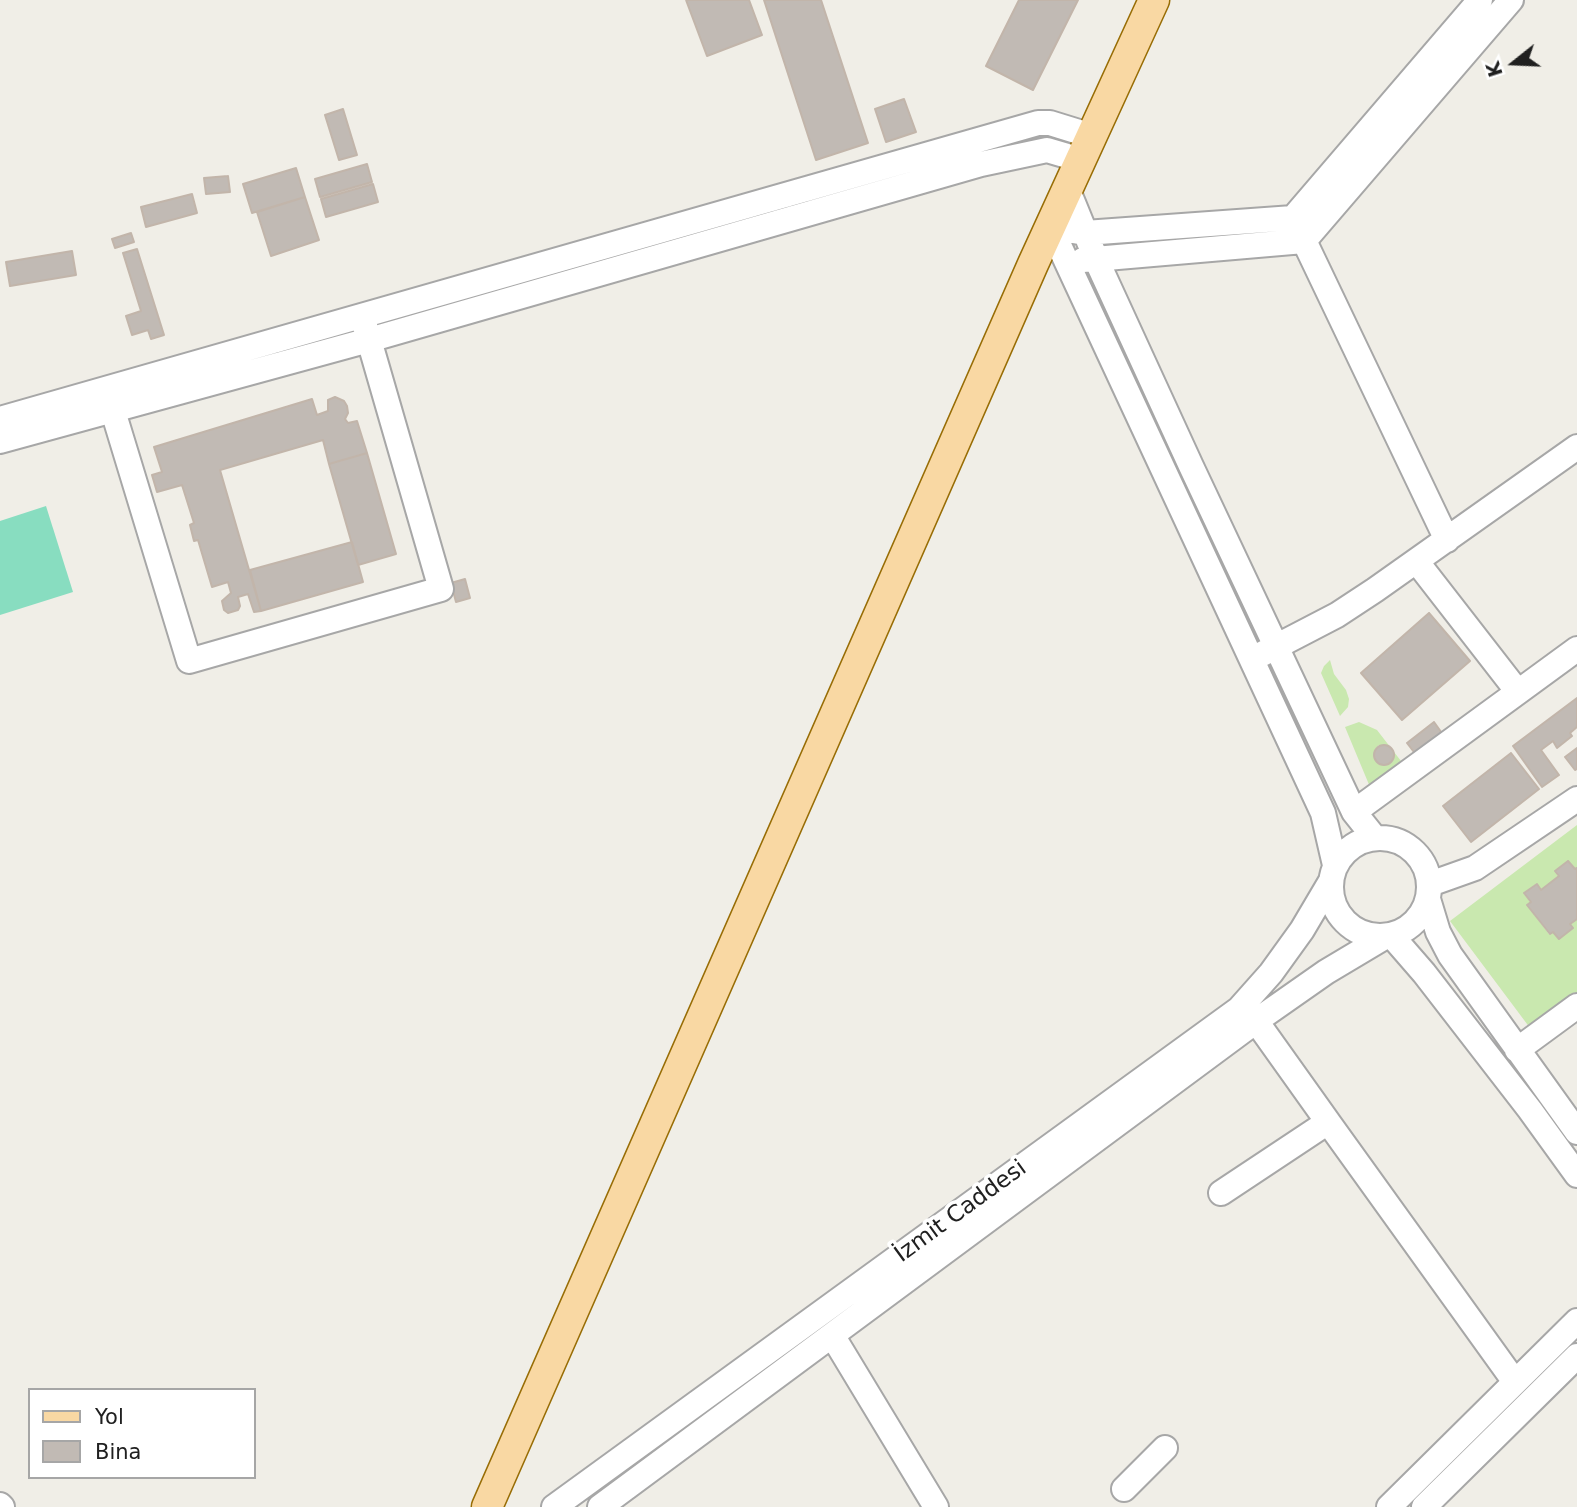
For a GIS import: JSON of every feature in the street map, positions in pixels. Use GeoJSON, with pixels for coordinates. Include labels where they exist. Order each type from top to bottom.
{"type":"FeatureCollection","features":[{"type":"Feature","properties":{"kind":"main road"},"geometry":{"type":"LineString","coordinates":[[487,1507],[1033,264],[1154,0]]}},
{"type":"Feature","properties":{"kind":"main road"},"geometry":{"type":"LineString","coordinates":[[511,1507],[516,1466],[541,1385]]}},
{"type":"Feature","properties":{"kind":"street"},"geometry":{"type":"LineString","coordinates":[[1051,228],[1085,233],[1293,218],[1480,0]]}},
{"type":"Feature","properties":{"kind":"street"},"geometry":{"type":"LineString","coordinates":[[1033,264],[1304,241],[1511,0]]}},
{"type":"Feature","properties":{"kind":"street"},"geometry":{"type":"LineString","coordinates":[[0,419],[366,329],[981,164],[1047,150],[1086,148]]}},
{"type":"Feature","properties":{"kind":"street"},"geometry":{"type":"LineString","coordinates":[[1068,188],[1085,233],[1354,812],[1374,837],[1390,838],[1405,844],[1418,854],[1426,868],[1438,932],[1450,956],[1577,1132]]}},
{"type":"Feature","properties":{"kind":"street"},"geometry":{"type":"LineString","coordinates":[[1293,218],[1447,540]]}},
{"type":"Feature","properties":{"kind":"street"},"geometry":{"type":"LineString","coordinates":[[1051,228],[1323,813],[1333,873],[1331,896],[1336,910],[1345,922],[1357,930],[1387,937],[1424,973],[1577,1175]]}},
{"type":"Feature","properties":{"kind":"street"},"geometry":{"type":"LineString","coordinates":[[0,441],[113,411],[366,329]]}},
{"type":"Feature","properties":{"kind":"street"},"geometry":{"type":"LineString","coordinates":[[113,411],[189,661],[441,589],[366,329]]}},
{"type":"Feature","properties":{"kind":"street"},"geometry":{"type":"LineString","coordinates":[[1250,660],[1336,614],[1417,562],[1577,447]]}},
{"type":"Feature","properties":{"kind":"street"},"geometry":{"type":"LineString","coordinates":[[1417,562],[1518,692]]}},
{"type":"Feature","properties":{"kind":"street"},"geometry":{"type":"LineString","coordinates":[[1354,812],[1577,649]]}},
{"type":"Feature","properties":{"kind":"street"},"geometry":{"type":"LineString","coordinates":[[1429,892],[1475,868],[1577,799]]}},
{"type":"Feature","properties":{"kind":"street","name":"İzmit Caddesi"},"geometry":{"type":"LineString","coordinates":[[554,1507],[1239,1009],[1271,974],[1302,930],[1345,852],[1358,842],[1374,837]]}},
{"type":"Feature","properties":{"kind":"street","name":"İzmit Caddesi"},"geometry":{"type":"LineString","coordinates":[[600,1507],[1256,1021],[1326,972],[1413,924],[1422,913],[1429,892]]}},
{"type":"Feature","properties":{"kind":"street"},"geometry":{"type":"LineString","coordinates":[[1517,1051],[1577,1006]]}},
{"type":"Feature","properties":{"kind":"street"},"geometry":{"type":"LineString","coordinates":[[1256,1021],[1515,1382]]}},
{"type":"Feature","properties":{"kind":"street"},"geometry":{"type":"LineString","coordinates":[[1221,1193],[1328,1122]]}},
{"type":"Feature","properties":{"kind":"street"},"geometry":{"type":"LineString","coordinates":[[1389,1507],[1577,1321]]}},
{"type":"Feature","properties":{"kind":"street"},"geometry":{"type":"LineString","coordinates":[[832,1335],[936,1507]]}},
{"type":"Feature","properties":{"kind":"street"},"geometry":{"type":"LineString","coordinates":[[1424,1507],[1577,1356]]}},
{"type":"Feature","properties":{"kind":"street"},"geometry":{"type":"LineString","coordinates":[[1124,1489],[1166,1448]]}},
{"type":"Feature","properties":{"kind":"green space"},"geometry":{"type":"Polygon","coordinates":[[[46,506],[73,592],[0,615],[0,521],[46,506]]]}},
{"type":"Feature","properties":{"kind":"green space"},"geometry":{"type":"Polygon","coordinates":[[[1330,660],[1334,674],[1349,699],[1348,707],[1340,716],[1321,673],[1330,660]]]}},
{"type":"Feature","properties":{"kind":"green space"},"geometry":{"type":"Polygon","coordinates":[[[1359,722],[1377,730],[1401,761],[1399,774],[1370,787],[1345,727],[1359,722]],[[1379,745],[1376,748],[1374,757],[1379,764],[1387,764],[1393,758],[1394,753],[1388,746],[1379,745]]]}},
{"type":"Feature","properties":{"kind":"green space"},"geometry":{"type":"Polygon","coordinates":[[[1577,825],[1577,868],[1568,861],[1555,871],[1559,876],[1541,890],[1536,884],[1524,894],[1531,902],[1527,905],[1549,934],[1553,932],[1559,939],[1572,929],[1570,924],[1577,919],[1577,992],[1530,1028],[1450,921],[1577,825]]]}},
{"type":"Feature","properties":{"kind":"building"},"geometry":{"type":"Polygon","coordinates":[[[686,0],[749,0],[762,35],[707,56],[686,0]]]}},
{"type":"Feature","properties":{"kind":"building"},"geometry":{"type":"Polygon","coordinates":[[[764,0],[821,0],[868,143],[816,160],[764,0]]]}},
{"type":"Feature","properties":{"kind":"building"},"geometry":{"type":"Polygon","coordinates":[[[1019,0],[1078,0],[1033,90],[986,66],[1019,0]]]}},
{"type":"Feature","properties":{"kind":"building"},"geometry":{"type":"Polygon","coordinates":[[[904,99],[916,132],[886,142],[875,109],[904,99]]]}},
{"type":"Feature","properties":{"kind":"building"},"geometry":{"type":"Polygon","coordinates":[[[343,109],[357,155],[339,160],[325,115],[343,109]]]}},
{"type":"Feature","properties":{"kind":"building"},"geometry":{"type":"Polygon","coordinates":[[[367,164],[372,182],[320,197],[315,179],[367,164]]]}},
{"type":"Feature","properties":{"kind":"building"},"geometry":{"type":"Polygon","coordinates":[[[296,168],[305,197],[252,213],[243,184],[296,168]]]}},
{"type":"Feature","properties":{"kind":"building"},"geometry":{"type":"Polygon","coordinates":[[[228,176],[230,192],[206,194],[204,178],[228,176]]]}},
{"type":"Feature","properties":{"kind":"building"},"geometry":{"type":"Polygon","coordinates":[[[373,184],[378,202],[326,217],[321,199],[373,184]]]}},
{"type":"Feature","properties":{"kind":"building"},"geometry":{"type":"Polygon","coordinates":[[[192,194],[197,213],[146,227],[141,207],[192,194]]]}},
{"type":"Feature","properties":{"kind":"building"},"geometry":{"type":"Polygon","coordinates":[[[305,197],[319,240],[271,256],[257,212],[305,197]]]}},
{"type":"Feature","properties":{"kind":"building"},"geometry":{"type":"Polygon","coordinates":[[[131,233],[134,242],[115,248],[112,239],[131,233]]]}},
{"type":"Feature","properties":{"kind":"building"},"geometry":{"type":"Polygon","coordinates":[[[137,249],[164,335],[151,339],[148,330],[132,335],[126,316],[141,311],[123,253],[137,249]]]}},
{"type":"Feature","properties":{"kind":"building"},"geometry":{"type":"Polygon","coordinates":[[[72,251],[76,275],[10,286],[6,262],[72,251]]]}},
{"type":"Feature","properties":{"kind":"building"},"geometry":{"type":"Polygon","coordinates":[[[335,397],[344,401],[347,406],[345,419],[348,423],[357,421],[367,453],[329,464],[323,440],[220,470],[261,611],[254,612],[248,594],[238,597],[238,610],[228,613],[224,610],[222,601],[231,593],[228,582],[212,587],[198,540],[194,541],[190,525],[194,523],[182,485],[157,492],[152,475],[162,472],[154,447],[312,399],[317,415],[328,411],[328,400],[335,397]]]}},
{"type":"Feature","properties":{"kind":"building"},"geometry":{"type":"Polygon","coordinates":[[[367,453],[396,554],[358,565],[329,464],[367,453]]]}},
{"type":"Feature","properties":{"kind":"building"},"geometry":{"type":"Polygon","coordinates":[[[352,542],[363,582],[261,611],[250,570],[352,542]]]}},
{"type":"Feature","properties":{"kind":"building"},"geometry":{"type":"Polygon","coordinates":[[[465,579],[470,598],[456,602],[451,583],[465,579]]]}},
{"type":"Feature","properties":{"kind":"building"},"geometry":{"type":"Polygon","coordinates":[[[1429,613],[1470,661],[1402,720],[1361,673],[1429,613]]]}},
{"type":"Feature","properties":{"kind":"building"},"geometry":{"type":"Polygon","coordinates":[[[1577,698],[1577,727],[1570,733],[1572,736],[1557,748],[1553,741],[1541,750],[1559,775],[1542,787],[1513,746],[1577,698]]]}},
{"type":"Feature","properties":{"kind":"building"},"geometry":{"type":"Polygon","coordinates":[[[1434,722],[1444,736],[1417,756],[1407,743],[1434,722]]]}},
{"type":"Feature","properties":{"kind":"building"},"geometry":{"type":"Polygon","coordinates":[[[1384,745],[1391,748],[1394,755],[1391,762],[1384,765],[1377,762],[1374,755],[1377,748],[1384,745]]]}},
{"type":"Feature","properties":{"kind":"building"},"geometry":{"type":"Polygon","coordinates":[[[1577,748],[1577,769],[1575,770],[1565,757],[1577,748]]]}},
{"type":"Feature","properties":{"kind":"building"},"geometry":{"type":"Polygon","coordinates":[[[1511,753],[1539,789],[1471,842],[1443,806],[1511,753]]]}},
{"type":"Feature","properties":{"kind":"building"},"geometry":{"type":"Polygon","coordinates":[[[1568,861],[1577,868],[1577,919],[1570,924],[1573,928],[1559,939],[1553,932],[1550,934],[1527,905],[1531,902],[1524,893],[1537,884],[1541,890],[1559,876],[1555,871],[1568,861]]]}}]}
